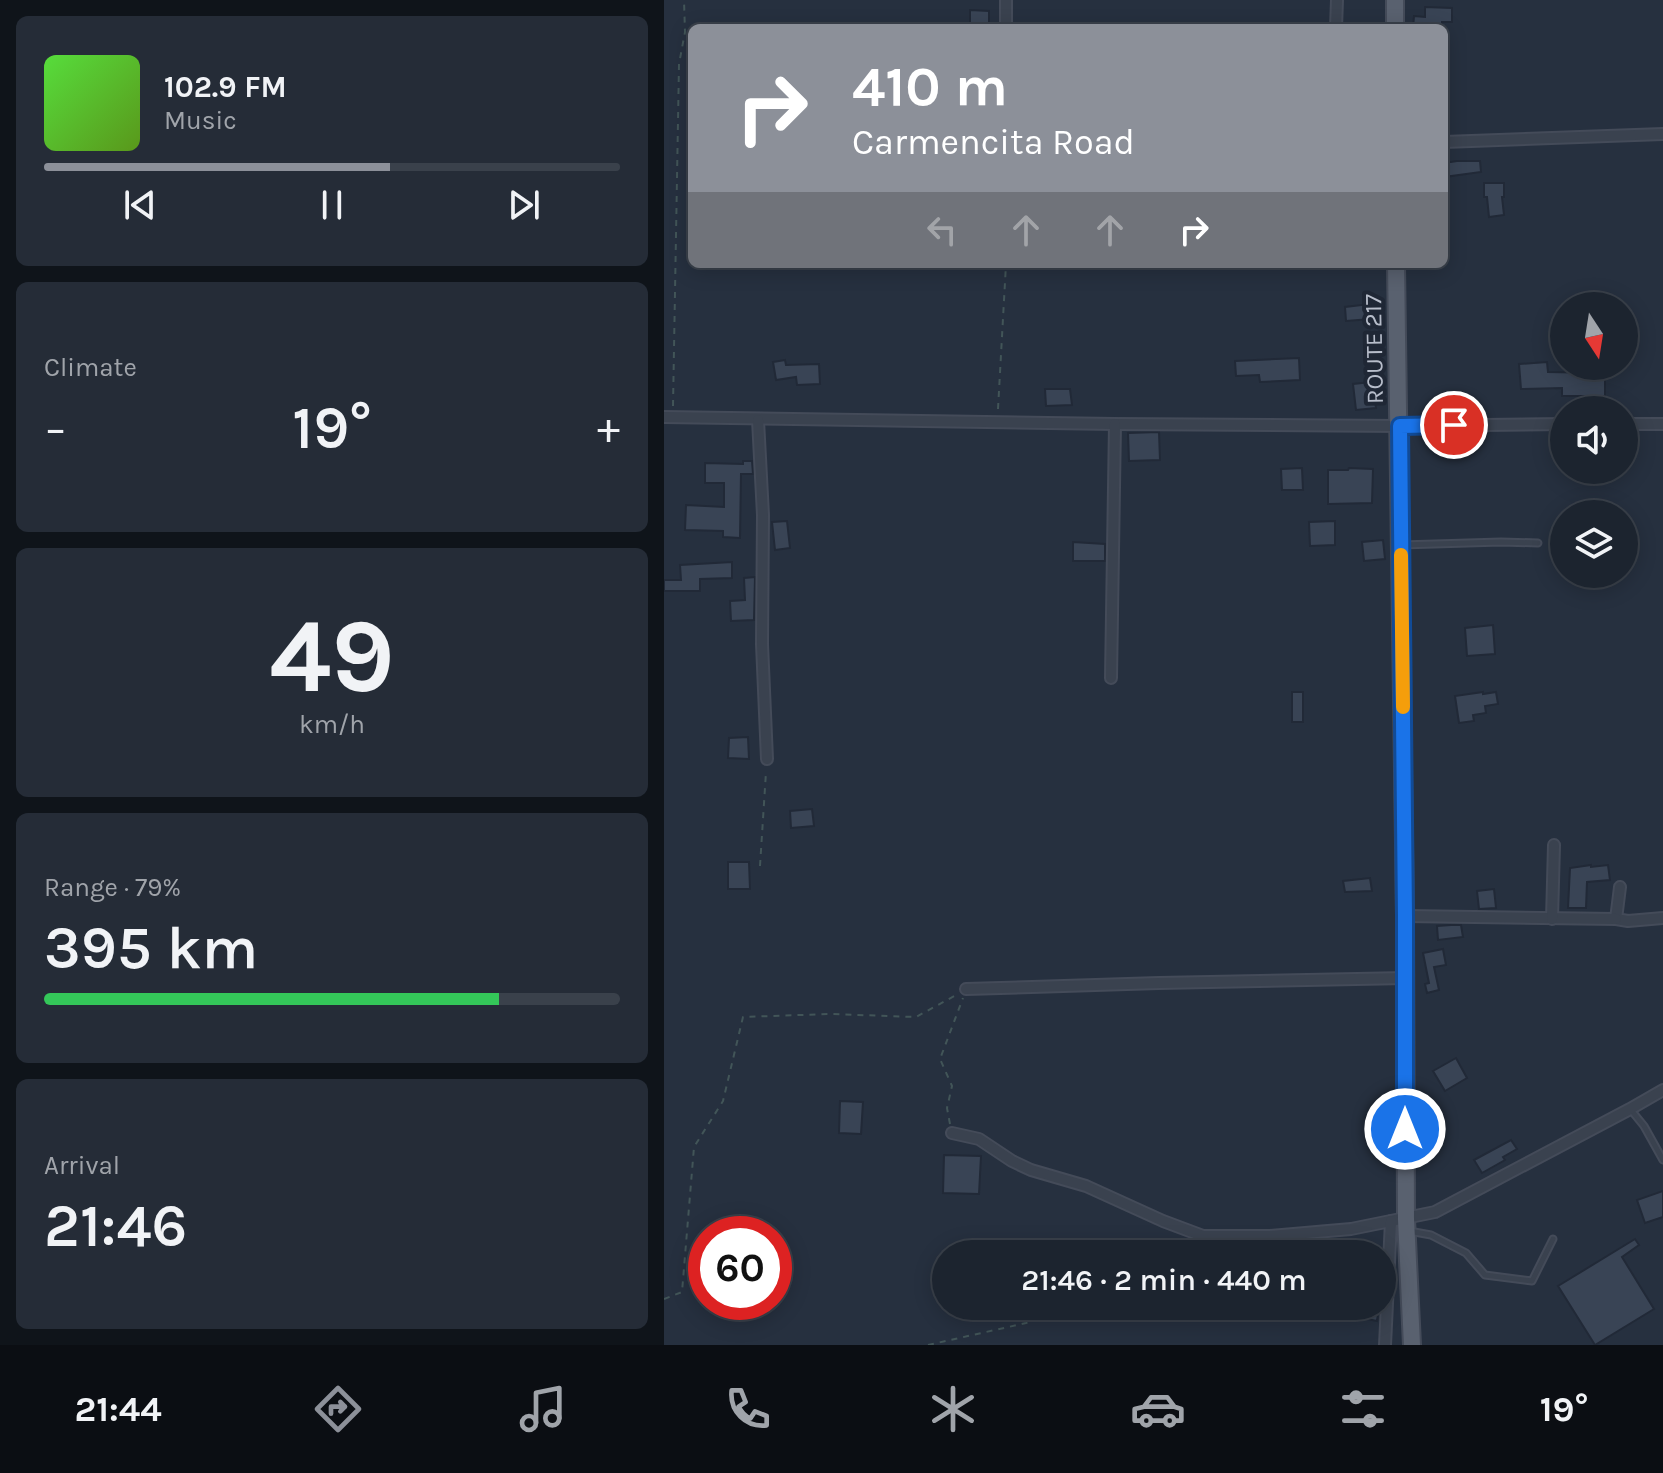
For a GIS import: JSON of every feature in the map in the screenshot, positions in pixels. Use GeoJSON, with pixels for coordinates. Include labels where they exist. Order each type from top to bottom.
{"type":"FeatureCollection","features":[{"type":"Feature","properties":{"kind":"main road"},"geometry":{"type":"LineString","coordinates":[[1395,0],[1395,24]]}},
{"type":"Feature","properties":{"kind":"main road","name":"ROUTE 217"},"geometry":{"type":"LineString","coordinates":[[1396,268],[1406,978],[1402,1223],[1412,1345]]}},
{"type":"Feature","properties":{"kind":"street"},"geometry":{"type":"LineString","coordinates":[[1006,0],[1006,24]]}},
{"type":"Feature","properties":{"kind":"street"},"geometry":{"type":"LineString","coordinates":[[1336,24],[1337,0]]}},
{"type":"Feature","properties":{"kind":"street"},"geometry":{"type":"LineString","coordinates":[[1448,142],[1663,134]]}},
{"type":"Feature","properties":{"kind":"street"},"geometry":{"type":"LineString","coordinates":[[668,418],[1400,426],[1550,424]]}},
{"type":"Feature","properties":{"kind":"street"},"geometry":{"type":"LineString","coordinates":[[758,420],[763,515],[762,644],[767,759]]}},
{"type":"Feature","properties":{"kind":"street"},"geometry":{"type":"LineString","coordinates":[[1111,678],[1115,424]]}},
{"type":"Feature","properties":{"kind":"street"},"geometry":{"type":"LineString","coordinates":[[1638,424],[1663,424]]}},
{"type":"Feature","properties":{"kind":"street"},"geometry":{"type":"LineString","coordinates":[[1552,919],[1554,845]]}},
{"type":"Feature","properties":{"kind":"street"},"geometry":{"type":"LineString","coordinates":[[1616,919],[1620,887]]}},
{"type":"Feature","properties":{"kind":"street"},"geometry":{"type":"LineString","coordinates":[[1405,916],[1628,921],[1663,918]]}},
{"type":"Feature","properties":{"kind":"street"},"geometry":{"type":"LineString","coordinates":[[966,989],[1406,978]]}},
{"type":"Feature","properties":{"kind":"street"},"geometry":{"type":"LineString","coordinates":[[952,1133],[979,1139],[1031,1170],[1086,1186],[1203,1236],[1310,1233],[1402,1223],[1435,1212],[1663,1090]]}},
{"type":"Feature","properties":{"kind":"street"},"geometry":{"type":"LineString","coordinates":[[1385,1345],[1402,1223]]}},
{"type":"Feature","properties":{"kind":"lane"},"geometry":{"type":"LineString","coordinates":[[1400,545],[1538,543]]}},
{"type":"Feature","properties":{"kind":"lane"},"geometry":{"type":"LineString","coordinates":[[1630,1109],[1644,1126],[1663,1160]]}},
{"type":"Feature","properties":{"kind":"lane"},"geometry":{"type":"LineString","coordinates":[[1402,1223],[1466,1253],[1485,1275],[1532,1281],[1553,1239]]}},
{"type":"Feature","properties":{"kind":"path"},"geometry":{"type":"LineString","coordinates":[[668,418],[679,64],[685,32],[684,0]]}},
{"type":"Feature","properties":{"kind":"path"},"geometry":{"type":"LineString","coordinates":[[997,423],[1006,268]]}},
{"type":"Feature","properties":{"kind":"path"},"geometry":{"type":"LineString","coordinates":[[760,866],[767,759]]}},
{"type":"Feature","properties":{"kind":"path"},"geometry":{"type":"LineString","coordinates":[[952,1133],[947,1108],[952,1086],[940,1059],[966,989]]}},
{"type":"Feature","properties":{"kind":"path"},"geometry":{"type":"LineString","coordinates":[[664,1299],[682,1292],[694,1147],[723,1101],[743,1017],[830,1014],[916,1017],[966,989]]}},
{"type":"Feature","properties":{"kind":"path"},"geometry":{"type":"LineString","coordinates":[[928,1345],[1035,1320]]}},
{"type":"Feature","properties":{"kind":"building"},"geometry":{"type":"Polygon","coordinates":[[[1425,7],[1452,8],[1452,22],[1413,24],[1414,16],[1425,17],[1425,7]]]}},
{"type":"Feature","properties":{"kind":"building"},"geometry":{"type":"Polygon","coordinates":[[[970,10],[989,11],[989,24],[970,24],[970,10]]]}},
{"type":"Feature","properties":{"kind":"building"},"geometry":{"type":"Polygon","coordinates":[[[1480,161],[1481,172],[1448,176],[1448,162],[1480,161]]]}},
{"type":"Feature","properties":{"kind":"building"},"geometry":{"type":"Polygon","coordinates":[[[1484,183],[1504,183],[1504,215],[1489,217],[1484,183]]]}},
{"type":"Feature","properties":{"kind":"building"},"geometry":{"type":"Polygon","coordinates":[[[1370,304],[1371,319],[1346,321],[1345,307],[1370,304]]]}},
{"type":"Feature","properties":{"kind":"building"},"geometry":{"type":"Polygon","coordinates":[[[1299,358],[1300,380],[1260,382],[1259,375],[1236,376],[1235,361],[1299,358]]]}},
{"type":"Feature","properties":{"kind":"building"},"geometry":{"type":"Polygon","coordinates":[[[785,360],[786,365],[819,364],[820,384],[797,385],[796,377],[776,380],[773,362],[785,360]]]}},
{"type":"Feature","properties":{"kind":"building"},"geometry":{"type":"Polygon","coordinates":[[[1547,362],[1550,380],[1605,380],[1605,396],[1562,396],[1562,388],[1521,389],[1519,364],[1547,362]]]}},
{"type":"Feature","properties":{"kind":"building"},"geometry":{"type":"Polygon","coordinates":[[[1380,381],[1381,393],[1374,393],[1376,408],[1356,410],[1353,384],[1380,381]]]}},
{"type":"Feature","properties":{"kind":"building"},"geometry":{"type":"Polygon","coordinates":[[[1045,389],[1070,389],[1072,405],[1046,406],[1045,389]]]}},
{"type":"Feature","properties":{"kind":"building"},"geometry":{"type":"Polygon","coordinates":[[[1159,432],[1160,460],[1129,461],[1128,433],[1159,432]]]}},
{"type":"Feature","properties":{"kind":"building"},"geometry":{"type":"Polygon","coordinates":[[[743,461],[752,461],[753,474],[741,474],[740,538],[723,537],[723,531],[685,530],[686,505],[724,507],[724,483],[705,483],[705,463],[743,464],[743,461]]]}},
{"type":"Feature","properties":{"kind":"building"},"geometry":{"type":"Polygon","coordinates":[[[1302,468],[1303,490],[1282,490],[1281,469],[1302,468]]]}},
{"type":"Feature","properties":{"kind":"building"},"geometry":{"type":"Polygon","coordinates":[[[1373,469],[1372,503],[1328,504],[1328,470],[1373,469]]]}},
{"type":"Feature","properties":{"kind":"building"},"geometry":{"type":"Polygon","coordinates":[[[787,521],[790,548],[775,550],[772,522],[787,521]]]}},
{"type":"Feature","properties":{"kind":"building"},"geometry":{"type":"Polygon","coordinates":[[[1335,521],[1335,545],[1310,546],[1309,522],[1335,521]]]}},
{"type":"Feature","properties":{"kind":"building"},"geometry":{"type":"Polygon","coordinates":[[[1383,540],[1385,559],[1364,561],[1362,542],[1383,540]]]}},
{"type":"Feature","properties":{"kind":"building"},"geometry":{"type":"Polygon","coordinates":[[[1073,542],[1105,544],[1105,561],[1073,561],[1073,542]]]}},
{"type":"Feature","properties":{"kind":"building"},"geometry":{"type":"Polygon","coordinates":[[[732,562],[732,578],[700,579],[700,591],[664,591],[664,580],[681,580],[680,565],[732,562]]]}},
{"type":"Feature","properties":{"kind":"building"},"geometry":{"type":"Polygon","coordinates":[[[755,577],[754,620],[731,621],[730,601],[745,600],[744,578],[755,577]]]}},
{"type":"Feature","properties":{"kind":"building"},"geometry":{"type":"Polygon","coordinates":[[[1493,625],[1495,654],[1467,656],[1465,628],[1493,625]]]}},
{"type":"Feature","properties":{"kind":"building"},"geometry":{"type":"Polygon","coordinates":[[[1292,692],[1303,692],[1303,722],[1292,722],[1292,692]]]}},
{"type":"Feature","properties":{"kind":"building"},"geometry":{"type":"Polygon","coordinates":[[[1496,692],[1498,704],[1485,706],[1486,713],[1473,715],[1474,721],[1459,723],[1455,696],[1496,692]]]}},
{"type":"Feature","properties":{"kind":"building"},"geometry":{"type":"Polygon","coordinates":[[[748,737],[749,759],[728,758],[729,738],[748,737]]]}},
{"type":"Feature","properties":{"kind":"building"},"geometry":{"type":"Polygon","coordinates":[[[812,809],[814,826],[791,828],[790,811],[812,809]]]}},
{"type":"Feature","properties":{"kind":"building"},"geometry":{"type":"Polygon","coordinates":[[[728,862],[749,862],[750,889],[728,889],[728,862]]]}},
{"type":"Feature","properties":{"kind":"building"},"geometry":{"type":"Polygon","coordinates":[[[1608,865],[1610,880],[1587,882],[1586,908],[1568,908],[1570,868],[1608,865]]]}},
{"type":"Feature","properties":{"kind":"building"},"geometry":{"type":"Polygon","coordinates":[[[1370,878],[1372,891],[1345,892],[1343,881],[1370,878]]]}},
{"type":"Feature","properties":{"kind":"building"},"geometry":{"type":"Polygon","coordinates":[[[1494,889],[1496,908],[1479,909],[1477,891],[1494,889]]]}},
{"type":"Feature","properties":{"kind":"building"},"geometry":{"type":"Polygon","coordinates":[[[1461,925],[1463,937],[1438,940],[1437,926],[1461,925]]]}},
{"type":"Feature","properties":{"kind":"building"},"geometry":{"type":"Polygon","coordinates":[[[1443,949],[1446,965],[1434,967],[1439,990],[1427,993],[1425,984],[1429,983],[1423,953],[1443,949]]]}},
{"type":"Feature","properties":{"kind":"building"},"geometry":{"type":"Polygon","coordinates":[[[1456,1058],[1467,1078],[1445,1091],[1433,1071],[1456,1058]]]}},
{"type":"Feature","properties":{"kind":"building"},"geometry":{"type":"Polygon","coordinates":[[[840,1101],[863,1102],[861,1134],[839,1133],[840,1101]]]}},
{"type":"Feature","properties":{"kind":"building"},"geometry":{"type":"Polygon","coordinates":[[[1511,1140],[1517,1149],[1482,1173],[1474,1160],[1511,1140]]]}},
{"type":"Feature","properties":{"kind":"building"},"geometry":{"type":"Polygon","coordinates":[[[944,1155],[981,1156],[979,1194],[943,1193],[944,1155]]]}},
{"type":"Feature","properties":{"kind":"building"},"geometry":{"type":"Polygon","coordinates":[[[1663,1191],[1663,1217],[1645,1223],[1637,1200],[1663,1191]]]}},
{"type":"Feature","properties":{"kind":"building"},"geometry":{"type":"Polygon","coordinates":[[[1635,1239],[1639,1245],[1622,1257],[1654,1309],[1595,1345],[1558,1286],[1635,1239]]]}},
{"type":"Feature","properties":{"kind":"slow traffic"},"geometry":{"type":"LineString","coordinates":[[1401,555],[1403,707]]}},
{"type":"Feature","properties":{"kind":"route"},"geometry":{"type":"LineString","coordinates":[[1405,1129],[1400,426],[1454,425]]}}]}
